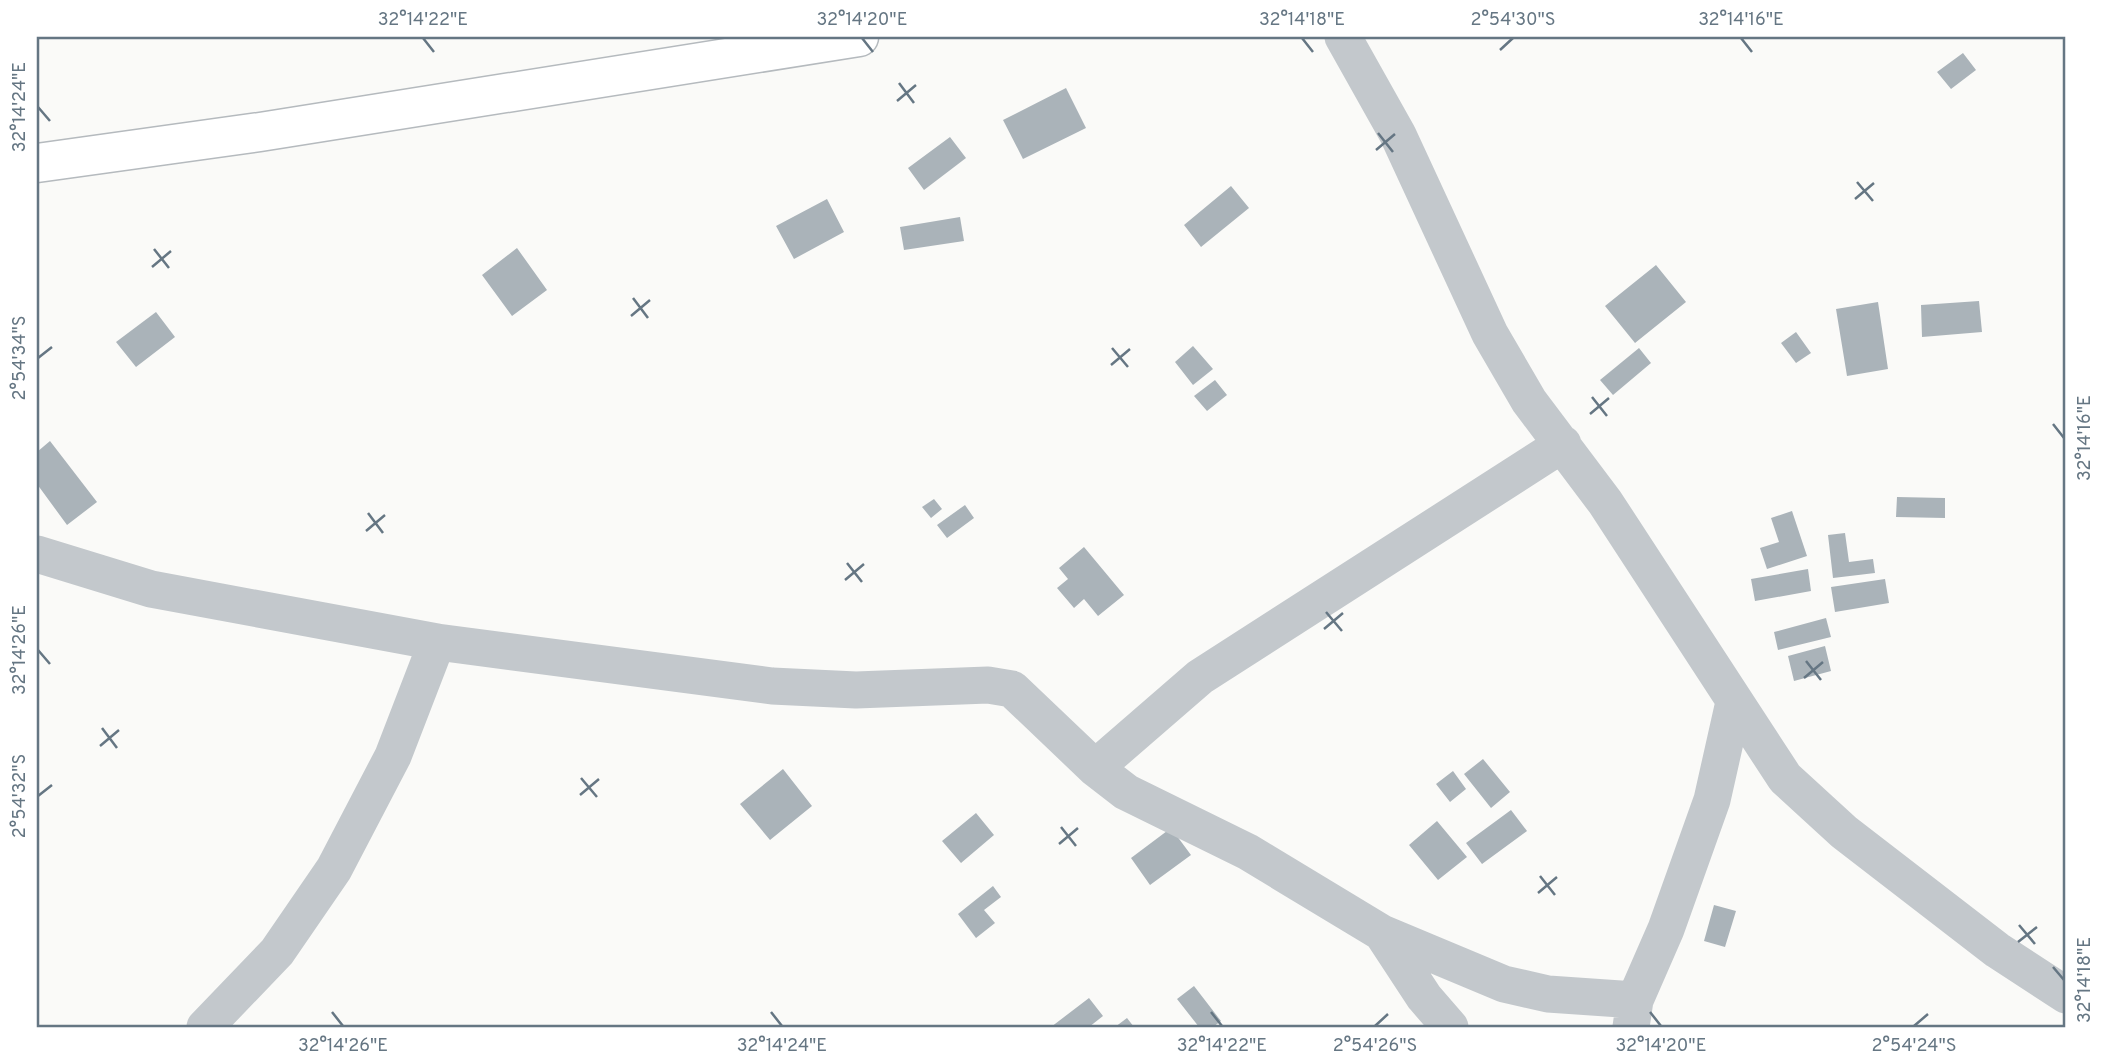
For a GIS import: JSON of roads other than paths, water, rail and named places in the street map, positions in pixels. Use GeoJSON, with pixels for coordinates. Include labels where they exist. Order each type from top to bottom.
{"type":"FeatureCollection","features":[{"type":"Feature","properties":{"kind":"main road"},"geometry":{"type":"LineString","coordinates":[[37,163],[260,132],[859,37]]}},
{"type":"Feature","properties":{"kind":"street"},"geometry":{"type":"LineString","coordinates":[[1343,37],[1398,135],[1490,334],[1529,401],[1605,502],[1785,778],[1844,831],[1997,950],[2066,995]]}},
{"type":"Feature","properties":{"kind":"street"},"geometry":{"type":"LineString","coordinates":[[1095,768],[1199,677],[1563,444]]}},
{"type":"Feature","properties":{"kind":"street"},"geometry":{"type":"LineString","coordinates":[[37,555],[151,589],[437,642],[772,686],[856,690],[988,685],[1012,689],[1095,768],[1135,797],[1248,852],[1382,933],[1504,984],[1633,1014],[1667,929],[1712,800],[1734,702]]}},
{"type":"Feature","properties":{"kind":"street"},"geometry":{"type":"LineString","coordinates":[[205,1027],[276,952],[334,869],[393,756],[437,642]]}},
{"type":"Feature","properties":{"kind":"street"},"geometry":{"type":"LineString","coordinates":[[1382,933],[1424,997],[1450,1027]]}}]}
